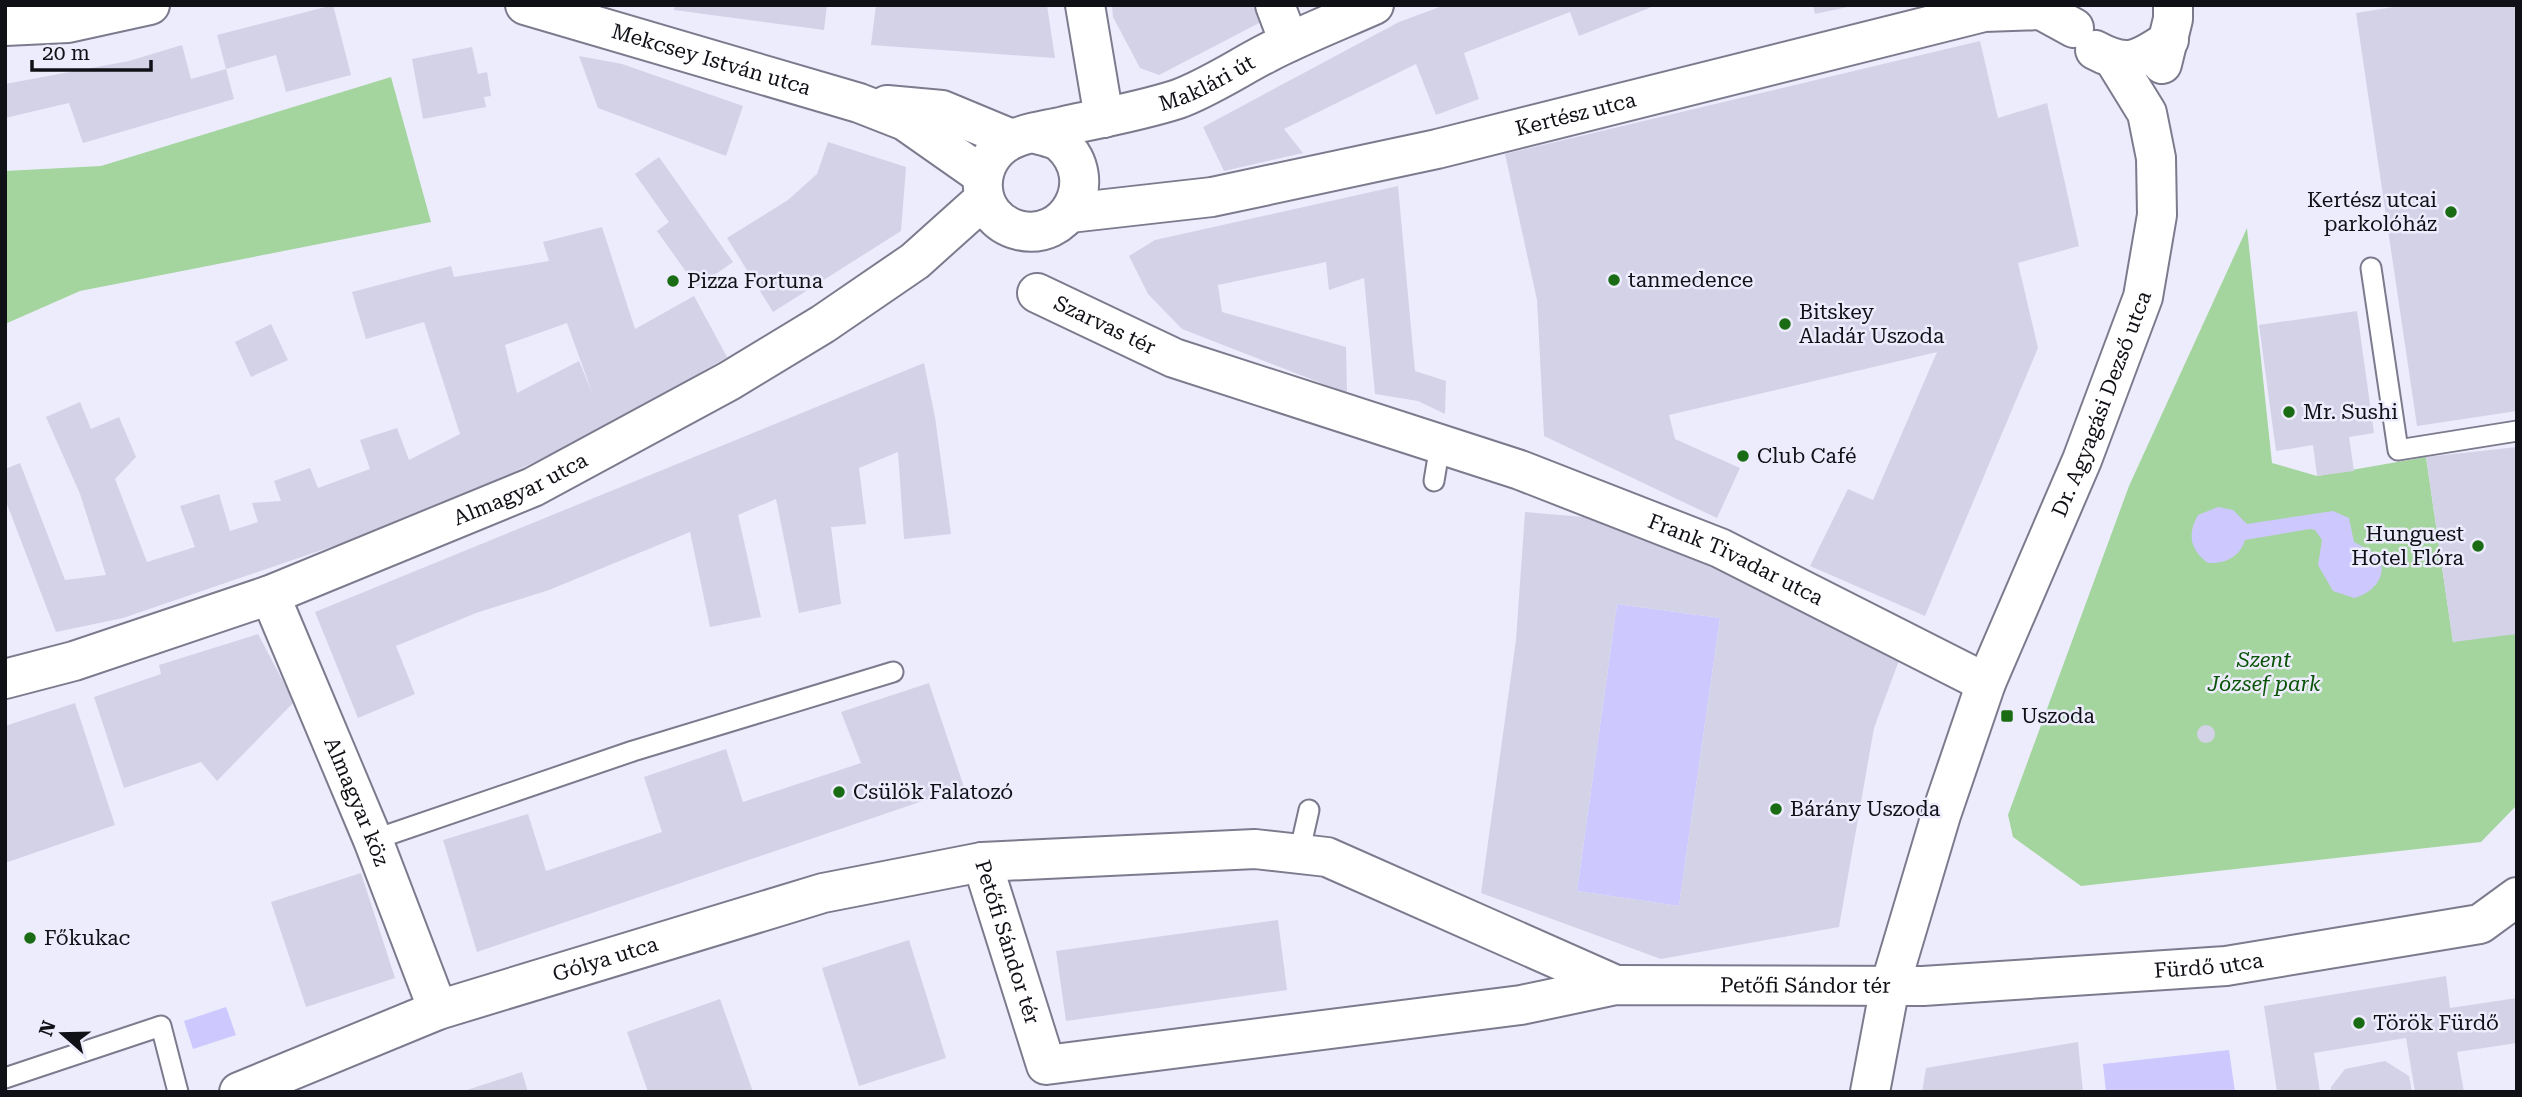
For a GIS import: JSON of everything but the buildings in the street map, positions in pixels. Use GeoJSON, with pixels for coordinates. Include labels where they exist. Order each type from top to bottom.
{"type":"FeatureCollection","features":[{"type":"Feature","properties":{"kind":"street"},"geometry":{"type":"LineString","coordinates":[[5,26],[68,23],[149,5]]}},
{"type":"Feature","properties":{"kind":"street","name":"Mekcsey István utca"},"geometry":{"type":"LineString","coordinates":[[525,5],[859,103],[905,121],[983,188]]}},
{"type":"Feature","properties":{"kind":"street"},"geometry":{"type":"LineString","coordinates":[[1085,5],[1104,118]]}},
{"type":"Feature","properties":{"kind":"street"},"geometry":{"type":"LineString","coordinates":[[1275,5],[1289,42]]}},
{"type":"Feature","properties":{"kind":"street","name":"Maklári út"},"geometry":{"type":"LineString","coordinates":[[1023,136],[1179,98],[1289,42],[1374,5]]}},
{"type":"Feature","properties":{"kind":"street","name":"Kertész utca"},"geometry":{"type":"LineString","coordinates":[[1070,213],[1212,197],[1437,149],[1984,12],[2041,10],[2074,17],[2088,47],[2115,61]]}},
{"type":"Feature","properties":{"kind":"street"},"geometry":{"type":"LineString","coordinates":[[2115,61],[2143,58],[2175,18]]}},
{"type":"Feature","properties":{"kind":"street","name":"Dr. Agyagási Dezső utca"},"geometry":{"type":"LineString","coordinates":[[2147,113],[2175,18]]}},
{"type":"Feature","properties":{"kind":"street","name":"Dr. Agyagási Dezső utca"},"geometry":{"type":"LineString","coordinates":[[1986,682],[2082,460],[2143,297],[2157,215],[2156,158],[2147,113],[2115,61]]}},
{"type":"Feature","properties":{"kind":"street","name":"Mekcsey István utca"},"geometry":{"type":"LineString","coordinates":[[859,103],[943,110],[1023,136]]}},
{"type":"Feature","properties":{"kind":"street"},"geometry":{"type":"LineString","coordinates":[[1023,136],[1061,142],[1076,160],[1081,186],[1070,213],[1050,227],[1021,231],[996,221],[983,188],[993,154],[1023,136]]}},
{"type":"Feature","properties":{"kind":"street","name":"Almagyar utca"},"geometry":{"type":"LineString","coordinates":[[5,679],[74,661],[270,595],[533,487],[729,382],[823,324],[915,261],[983,188]]}},
{"type":"Feature","properties":{"kind":"street","name":"Szarvas tér"},"geometry":{"type":"LineString","coordinates":[[1037,293],[1174,358]]}},
{"type":"Feature","properties":{"kind":"street","name":"Frank Tivadar utca"},"geometry":{"type":"LineString","coordinates":[[1174,358],[1437,463],[1520,470],[1720,548],[1986,682]]}},
{"type":"Feature","properties":{"kind":"street","name":"Almagyar köz"},"geometry":{"type":"LineString","coordinates":[[270,595],[373,840],[438,1010]]}},
{"type":"Feature","properties":{"kind":"street"},"geometry":{"type":"LineString","coordinates":[[1889,986],[1941,815],[1986,682]]}},
{"type":"Feature","properties":{"kind":"street","name":"Petőfi Sándor tér"},"geometry":{"type":"LineString","coordinates":[[1616,985],[1327,857],[1255,849],[982,862],[1046,1065],[1521,1005],[1616,985],[1889,986],[1870,1092]]}},
{"type":"Feature","properties":{"kind":"street","name":"Gólya utca"},"geometry":{"type":"LineString","coordinates":[[239,1092],[438,1010],[823,893],[982,862]]}},
{"type":"Feature","properties":{"kind":"street","name":"Fürdő utca"},"geometry":{"type":"LineString","coordinates":[[1889,986],[2226,966],[2480,924],[2517,897]]}},
{"type":"Feature","properties":{"kind":"lane"},"geometry":{"type":"LineString","coordinates":[[2371,268],[2398,450],[2517,431]]}},
{"type":"Feature","properties":{"kind":"lane"},"geometry":{"type":"LineString","coordinates":[[373,840],[634,751],[892,672]]}},
{"type":"Feature","properties":{"kind":"lane"},"geometry":{"type":"LineString","coordinates":[[1299,854],[1309,810]]}},
{"type":"Feature","properties":{"kind":"lane"},"geometry":{"type":"LineString","coordinates":[[5,1078],[161,1026],[178,1092]]}},
{"type":"Feature","properties":{"kind":"green space"},"geometry":{"type":"Polygon","coordinates":[[[391,77],[431,222],[80,291],[5,324],[5,171],[101,166],[391,77]]]}},
{"type":"Feature","properties":{"kind":"green space","name":"Szent József park"},"geometry":{"type":"Polygon","coordinates":[[[2247,228],[2272,463],[2317,476],[2426,457],[2453,642],[2517,628],[2517,805],[2481,842],[2081,886],[2013,837],[2008,815],[2129,486],[2247,228]]]}},
{"type":"Feature","properties":{"kind":"shaded area"},"geometry":{"type":"Polygon","coordinates":[[[2218,507],[2233,510],[2247,524],[2333,511],[2349,518],[2354,542],[2378,555],[2381,576],[2368,592],[2361,596],[2354,598],[2333,591],[2318,565],[2322,540],[2315,530],[2310,529],[2245,540],[2236,555],[2220,562],[2208,563],[2194,547],[2192,529],[2198,515],[2218,507]]]}},
{"type":"Feature","properties":{"kind":"shaded area"},"geometry":{"type":"Polygon","coordinates":[[[1617,604],[1720,618],[1679,906],[1577,891],[1617,604]]]}},
{"type":"Feature","properties":{"kind":"shaded area"},"geometry":{"type":"Polygon","coordinates":[[[226,1007],[236,1035],[193,1049],[184,1021],[226,1007]]]}},
{"type":"Feature","properties":{"kind":"shaded area"},"geometry":{"type":"Polygon","coordinates":[[[2229,1050],[2235,1092],[2106,1092],[2103,1064],[2229,1050]]]}},
{"type":"Feature","properties":{"kind":"place","name":"Kertész utcai parkolóház"},"geometry":{"type":"Point","coordinates":[2451,212]}},
{"type":"Feature","properties":{"kind":"place","name":"tanmedence"},"geometry":{"type":"Point","coordinates":[1614,280]}},
{"type":"Feature","properties":{"kind":"place","name":"Pizza Fortuna"},"geometry":{"type":"Point","coordinates":[673,281]}},
{"type":"Feature","properties":{"kind":"place","name":"Bitskey Aladár Uszoda"},"geometry":{"type":"Point","coordinates":[1785,324]}},
{"type":"Feature","properties":{"kind":"place","name":"Mr. Sushi"},"geometry":{"type":"Point","coordinates":[2289,412]}},
{"type":"Feature","properties":{"kind":"place","name":"Club Café"},"geometry":{"type":"Point","coordinates":[1743,456]}},
{"type":"Feature","properties":{"kind":"place","name":"Hunguest Hotel Flóra"},"geometry":{"type":"Point","coordinates":[2478,546]}},
{"type":"Feature","properties":{"kind":"place","name":"Uszoda"},"geometry":{"type":"Point","coordinates":[2007,716]}},
{"type":"Feature","properties":{"kind":"place","name":"Csülök Falatozó"},"geometry":{"type":"Point","coordinates":[839,792]}},
{"type":"Feature","properties":{"kind":"place","name":"Bárány Uszoda"},"geometry":{"type":"Point","coordinates":[1776,809]}},
{"type":"Feature","properties":{"kind":"place","name":"Főkukac"},"geometry":{"type":"Point","coordinates":[30,938]}},
{"type":"Feature","properties":{"kind":"place","name":"Török Fürdő"},"geometry":{"type":"Point","coordinates":[2359,1023]}}]}
